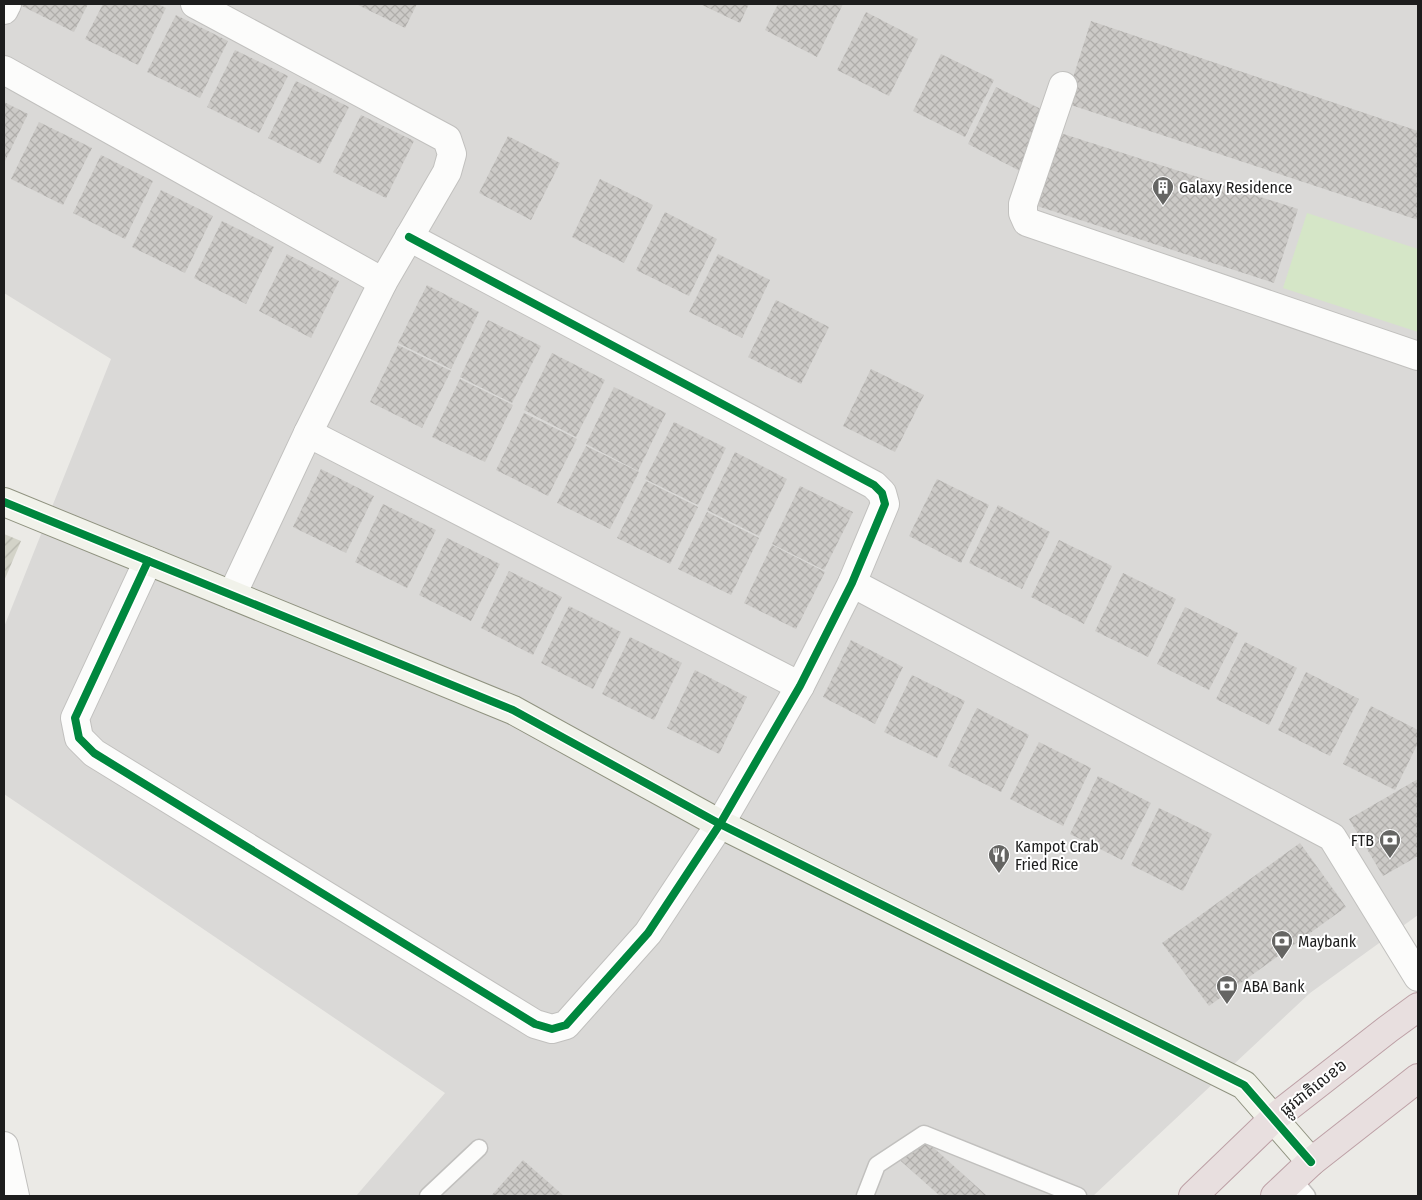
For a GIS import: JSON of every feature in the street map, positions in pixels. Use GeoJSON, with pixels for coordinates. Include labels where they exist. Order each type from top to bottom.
{"type":"FeatureCollection","features":[{"type":"Feature","properties":{"kind":"highway","name":"ផ្លូវជាតិលេខ៦"},"geometry":{"type":"LineString","coordinates":[[1193,1196],[1274,1118],[1418,1007]]}},
{"type":"Feature","properties":{"kind":"highway"},"geometry":{"type":"LineString","coordinates":[[1297,1183],[1418,1078]]}},
{"type":"Feature","properties":{"kind":"street"},"geometry":{"type":"LineString","coordinates":[[4,10],[7,4]]}},
{"type":"Feature","properties":{"kind":"street"},"geometry":{"type":"LineString","coordinates":[[195,4],[447,138],[452,154],[447,172],[383,282],[308,433],[232,595]]}},
{"type":"Feature","properties":{"kind":"street"},"geometry":{"type":"LineString","coordinates":[[4,70],[383,282]]}},
{"type":"Feature","properties":{"kind":"street"},"geometry":{"type":"LineString","coordinates":[[1063,86],[1023,204],[1023,213],[1028,222],[1418,356]]}},
{"type":"Feature","properties":{"kind":"street"},"geometry":{"type":"LineString","coordinates":[[148,561],[75,718],[79,738],[94,753],[535,1024],[552,1029],[566,1025],[648,933],[720,824],[800,686],[852,583],[885,504],[882,493],[874,485],[409,236]]}},
{"type":"Feature","properties":{"kind":"street"},"geometry":{"type":"LineString","coordinates":[[308,433],[800,686]]}},
{"type":"Feature","properties":{"kind":"street"},"geometry":{"type":"LineString","coordinates":[[4,502],[513,710],[720,824],[1244,1085],[1274,1118],[1297,1183]]}},
{"type":"Feature","properties":{"kind":"street"},"geometry":{"type":"LineString","coordinates":[[852,583],[1332,837],[1418,977]]}},
{"type":"Feature","properties":{"kind":"street"},"geometry":{"type":"LineString","coordinates":[[4,1146],[14,1196]]}},
{"type":"Feature","properties":{"kind":"lane"},"geometry":{"type":"LineString","coordinates":[[865,1196],[878,1165],[924,1134],[1078,1196]]}},
{"type":"Feature","properties":{"kind":"lane"},"geometry":{"type":"LineString","coordinates":[[428,1196],[479,1148]]}},
{"type":"Feature","properties":{"kind":"shaded area"},"geometry":{"type":"Polygon","coordinates":[[[4,4],[1418,4],[1418,915],[1310,993],[1093,1196],[356,1196],[445,1093],[4,794],[4,627],[111,359],[4,293],[4,4]]]}},
{"type":"Feature","properties":{"kind":"shaded area"},"geometry":{"type":"Polygon","coordinates":[[[4,534],[21,541],[4,581],[4,534]]]}},
{"type":"Feature","properties":{"kind":"green space"},"geometry":{"type":"Polygon","coordinates":[[[1307,213],[1418,249],[1418,332],[1283,288],[1307,213]]]}},
{"type":"Feature","properties":{"kind":"building"},"geometry":{"type":"Polygon","coordinates":[[[23,4],[88,4],[74,32],[22,6],[23,4]]]}},
{"type":"Feature","properties":{"kind":"building"},"geometry":{"type":"Polygon","coordinates":[[[103,4],[158,4],[166,8],[138,65],[85,39],[103,4]]]}},
{"type":"Feature","properties":{"kind":"building"},"geometry":{"type":"Polygon","coordinates":[[[356,4],[417,4],[405,28],[356,4]]]}},
{"type":"Feature","properties":{"kind":"building"},"geometry":{"type":"Polygon","coordinates":[[[700,4],[749,4],[740,23],[700,4]]]}},
{"type":"Feature","properties":{"kind":"building"},"geometry":{"type":"Polygon","coordinates":[[[778,4],[843,4],[817,57],[765,30],[778,4]]]}},
{"type":"Feature","properties":{"kind":"building"},"geometry":{"type":"Polygon","coordinates":[[[866,12],[918,39],[889,96],[837,70],[866,12]]]}},
{"type":"Feature","properties":{"kind":"building"},"geometry":{"type":"Polygon","coordinates":[[[176,15],[228,41],[200,98],[147,72],[176,15]]]}},
{"type":"Feature","properties":{"kind":"building"},"geometry":{"type":"Polygon","coordinates":[[[1091,21],[1418,131],[1418,220],[1065,103],[1091,21]]]}},
{"type":"Feature","properties":{"kind":"building"},"geometry":{"type":"Polygon","coordinates":[[[235,50],[288,76],[259,133],[207,107],[235,50]]]}},
{"type":"Feature","properties":{"kind":"building"},"geometry":{"type":"Polygon","coordinates":[[[941,54],[994,80],[965,137],[913,111],[941,54]]]}},
{"type":"Feature","properties":{"kind":"building"},"geometry":{"type":"Polygon","coordinates":[[[296,81],[349,107],[320,164],[268,138],[296,81]]]}},
{"type":"Feature","properties":{"kind":"building"},"geometry":{"type":"Polygon","coordinates":[[[996,87],[1049,113],[1020,171],[968,144],[996,87]]]}},
{"type":"Feature","properties":{"kind":"building"},"geometry":{"type":"Polygon","coordinates":[[[4,102],[28,114],[4,163],[4,102]]]}},
{"type":"Feature","properties":{"kind":"building"},"geometry":{"type":"Polygon","coordinates":[[[361,115],[414,141],[386,198],[333,172],[361,115]]]}},
{"type":"Feature","properties":{"kind":"building"},"geometry":{"type":"Polygon","coordinates":[[[39,122],[92,148],[63,205],[11,179],[39,122]]]}},
{"type":"Feature","properties":{"kind":"building","name":"Galaxy Residence"},"geometry":{"type":"Polygon","coordinates":[[[1051,130],[1298,209],[1274,283],[1028,203],[1051,130]]]}},
{"type":"Feature","properties":{"kind":"building"},"geometry":{"type":"Polygon","coordinates":[[[508,136],[560,163],[531,220],[479,193],[508,136]]]}},
{"type":"Feature","properties":{"kind":"building"},"geometry":{"type":"Polygon","coordinates":[[[101,155],[153,181],[125,239],[73,213],[101,155]]]}},
{"type":"Feature","properties":{"kind":"building"},"geometry":{"type":"Polygon","coordinates":[[[600,179],[653,205],[624,263],[572,237],[600,179]]]}},
{"type":"Feature","properties":{"kind":"building"},"geometry":{"type":"Polygon","coordinates":[[[161,190],[213,216],[185,273],[132,247],[161,190]]]}},
{"type":"Feature","properties":{"kind":"building"},"geometry":{"type":"Polygon","coordinates":[[[665,212],[717,239],[689,296],[636,270],[665,212]]]}},
{"type":"Feature","properties":{"kind":"building"},"geometry":{"type":"Polygon","coordinates":[[[222,221],[274,247],[246,304],[194,278],[222,221]]]}},
{"type":"Feature","properties":{"kind":"building"},"geometry":{"type":"Polygon","coordinates":[[[287,254],[339,281],[311,338],[259,311],[287,254]]]}},
{"type":"Feature","properties":{"kind":"building"},"geometry":{"type":"Polygon","coordinates":[[[718,254],[770,280],[742,338],[689,312],[718,254]]]}},
{"type":"Feature","properties":{"kind":"building"},"geometry":{"type":"Polygon","coordinates":[[[427,285],[479,312],[451,369],[398,343],[427,285]]]}},
{"type":"Feature","properties":{"kind":"building"},"geometry":{"type":"Polygon","coordinates":[[[776,300],[829,327],[801,384],[748,357],[776,300]]]}},
{"type":"Feature","properties":{"kind":"building"},"geometry":{"type":"Polygon","coordinates":[[[488,320],[541,346],[512,403],[460,377],[488,320]]]}},
{"type":"Feature","properties":{"kind":"building"},"geometry":{"type":"Polygon","coordinates":[[[398,345],[451,371],[422,428],[370,402],[398,345]]]}},
{"type":"Feature","properties":{"kind":"building"},"geometry":{"type":"Polygon","coordinates":[[[552,353],[605,380],[576,437],[524,410],[552,353]]]}},
{"type":"Feature","properties":{"kind":"building"},"geometry":{"type":"Polygon","coordinates":[[[871,369],[924,395],[895,452],[843,426],[871,369]]]}},
{"type":"Feature","properties":{"kind":"building"},"geometry":{"type":"Polygon","coordinates":[[[460,379],[513,405],[485,462],[432,437],[460,379]]]}},
{"type":"Feature","properties":{"kind":"building"},"geometry":{"type":"Polygon","coordinates":[[[614,387],[666,413],[638,471],[586,444],[614,387]]]}},
{"type":"Feature","properties":{"kind":"building"},"geometry":{"type":"Polygon","coordinates":[[[524,413],[577,439],[548,496],[496,470],[524,413]]]}},
{"type":"Feature","properties":{"kind":"building"},"geometry":{"type":"Polygon","coordinates":[[[674,422],[726,448],[698,505],[645,479],[674,422]]]}},
{"type":"Feature","properties":{"kind":"building"},"geometry":{"type":"Polygon","coordinates":[[[586,446],[639,472],[610,529],[557,503],[586,446]]]}},
{"type":"Feature","properties":{"kind":"building"},"geometry":{"type":"Polygon","coordinates":[[[735,452],[787,479],[759,536],[707,510],[735,452]]]}},
{"type":"Feature","properties":{"kind":"building"},"geometry":{"type":"Polygon","coordinates":[[[321,469],[374,496],[346,553],[293,527],[321,469]]]}},
{"type":"Feature","properties":{"kind":"building"},"geometry":{"type":"Polygon","coordinates":[[[937,479],[989,505],[961,563],[909,536],[937,479]]]}},
{"type":"Feature","properties":{"kind":"building"},"geometry":{"type":"Polygon","coordinates":[[[646,481],[698,507],[670,564],[617,538],[646,481]]]}},
{"type":"Feature","properties":{"kind":"building"},"geometry":{"type":"Polygon","coordinates":[[[800,486],[853,512],[824,570],[772,544],[800,486]]]}},
{"type":"Feature","properties":{"kind":"building"},"geometry":{"type":"Polygon","coordinates":[[[383,504],[436,530],[407,588],[355,562],[383,504]]]}},
{"type":"Feature","properties":{"kind":"building"},"geometry":{"type":"Polygon","coordinates":[[[998,505],[1050,532],[1022,589],[969,563],[998,505]]]}},
{"type":"Feature","properties":{"kind":"building"},"geometry":{"type":"Polygon","coordinates":[[[707,512],[759,538],[731,595],[678,569],[707,512]]]}},
{"type":"Feature","properties":{"kind":"building"},"geometry":{"type":"Polygon","coordinates":[[[447,538],[500,564],[471,621],[419,595],[447,538]]]}},
{"type":"Feature","properties":{"kind":"building"},"geometry":{"type":"Polygon","coordinates":[[[1059,540],[1112,566],[1084,624],[1031,597],[1059,540]]]}},
{"type":"Feature","properties":{"kind":"building"},"geometry":{"type":"Polygon","coordinates":[[[772,545],[825,572],[796,629],[744,603],[772,545]]]}},
{"type":"Feature","properties":{"kind":"building"},"geometry":{"type":"Polygon","coordinates":[[[509,571],[562,597],[533,655],[481,628],[509,571]]]}},
{"type":"Feature","properties":{"kind":"building"},"geometry":{"type":"Polygon","coordinates":[[[1123,573],[1176,599],[1148,657],[1095,631],[1123,573]]]}},
{"type":"Feature","properties":{"kind":"building"},"geometry":{"type":"Polygon","coordinates":[[[569,606],[621,632],[593,689],[541,663],[569,606]]]}},
{"type":"Feature","properties":{"kind":"building"},"geometry":{"type":"Polygon","coordinates":[[[1185,607],[1238,633],[1209,690],[1157,664],[1185,607]]]}},
{"type":"Feature","properties":{"kind":"building"},"geometry":{"type":"Polygon","coordinates":[[[630,637],[682,663],[654,720],[602,694],[630,637]]]}},
{"type":"Feature","properties":{"kind":"building"},"geometry":{"type":"Polygon","coordinates":[[[851,640],[903,667],[875,724],[823,697],[851,640]]]}},
{"type":"Feature","properties":{"kind":"building"},"geometry":{"type":"Polygon","coordinates":[[[1245,642],[1297,668],[1269,725],[1216,699],[1245,642]]]}},
{"type":"Feature","properties":{"kind":"building"},"geometry":{"type":"Polygon","coordinates":[[[695,670],[747,697],[719,754],[667,728],[695,670]]]}},
{"type":"Feature","properties":{"kind":"building"},"geometry":{"type":"Polygon","coordinates":[[[1306,672],[1359,699],[1330,756],[1278,730],[1306,672]]]}},
{"type":"Feature","properties":{"kind":"building"},"geometry":{"type":"Polygon","coordinates":[[[912,675],[965,701],[937,758],[884,732],[912,675]]]}},
{"type":"Feature","properties":{"kind":"building"},"geometry":{"type":"Polygon","coordinates":[[[1371,706],[1418,730],[1418,743],[1395,790],[1343,764],[1371,706]]]}},
{"type":"Feature","properties":{"kind":"building"},"geometry":{"type":"Polygon","coordinates":[[[977,708],[1029,735],[1001,792],[948,766],[977,708]]]}},
{"type":"Feature","properties":{"kind":"building"},"geometry":{"type":"Polygon","coordinates":[[[1039,742],[1091,768],[1063,826],[1010,799],[1039,742]]]}},
{"type":"Feature","properties":{"kind":"building"},"geometry":{"type":"Polygon","coordinates":[[[1098,776],[1151,803],[1122,860],[1070,834],[1098,776]]]}},
{"type":"Feature","properties":{"kind":"building"},"geometry":{"type":"Polygon","coordinates":[[[1418,779],[1418,856],[1383,876],[1349,819],[1418,779]]]}},
{"type":"Feature","properties":{"kind":"building"},"geometry":{"type":"Polygon","coordinates":[[[1159,808],[1212,834],[1183,891],[1131,865],[1159,808]]]}},
{"type":"Feature","properties":{"kind":"building"},"geometry":{"type":"Polygon","coordinates":[[[1300,843],[1346,907],[1209,1006],[1162,943],[1300,843]]]}},
{"type":"Feature","properties":{"kind":"building"},"geometry":{"type":"Polygon","coordinates":[[[914,1130],[987,1196],[940,1196],[893,1154],[914,1130]]]}},
{"type":"Feature","properties":{"kind":"building"},"geometry":{"type":"Polygon","coordinates":[[[523,1160],[564,1196],[491,1196],[523,1160]]]}},
{"type":"Feature","properties":{"kind":"cycle path"},"geometry":{"type":"LineString","coordinates":[[148,561],[75,718],[79,738],[94,753],[535,1024],[552,1029],[566,1025],[648,933],[720,824],[800,686],[852,583],[885,504],[882,493],[874,485],[409,237]]}},
{"type":"Feature","properties":{"kind":"cycle path"},"geometry":{"type":"LineString","coordinates":[[4,502],[513,710],[720,824],[1244,1085],[1311,1162]]}},
{"type":"Feature","properties":{"kind":"place","name":"Galaxy Residence"},"geometry":{"type":"Point","coordinates":[1163,206]}},
{"type":"Feature","properties":{"kind":"place","name":"FTB"},"geometry":{"type":"Point","coordinates":[1390,859]}},
{"type":"Feature","properties":{"kind":"place","name":"Kampot Crab Fried Rice"},"geometry":{"type":"Point","coordinates":[999,874]}},
{"type":"Feature","properties":{"kind":"place","name":"Maybank"},"geometry":{"type":"Point","coordinates":[1282,960]}},
{"type":"Feature","properties":{"kind":"place","name":"ABA Bank"},"geometry":{"type":"Point","coordinates":[1227,1005]}}]}
